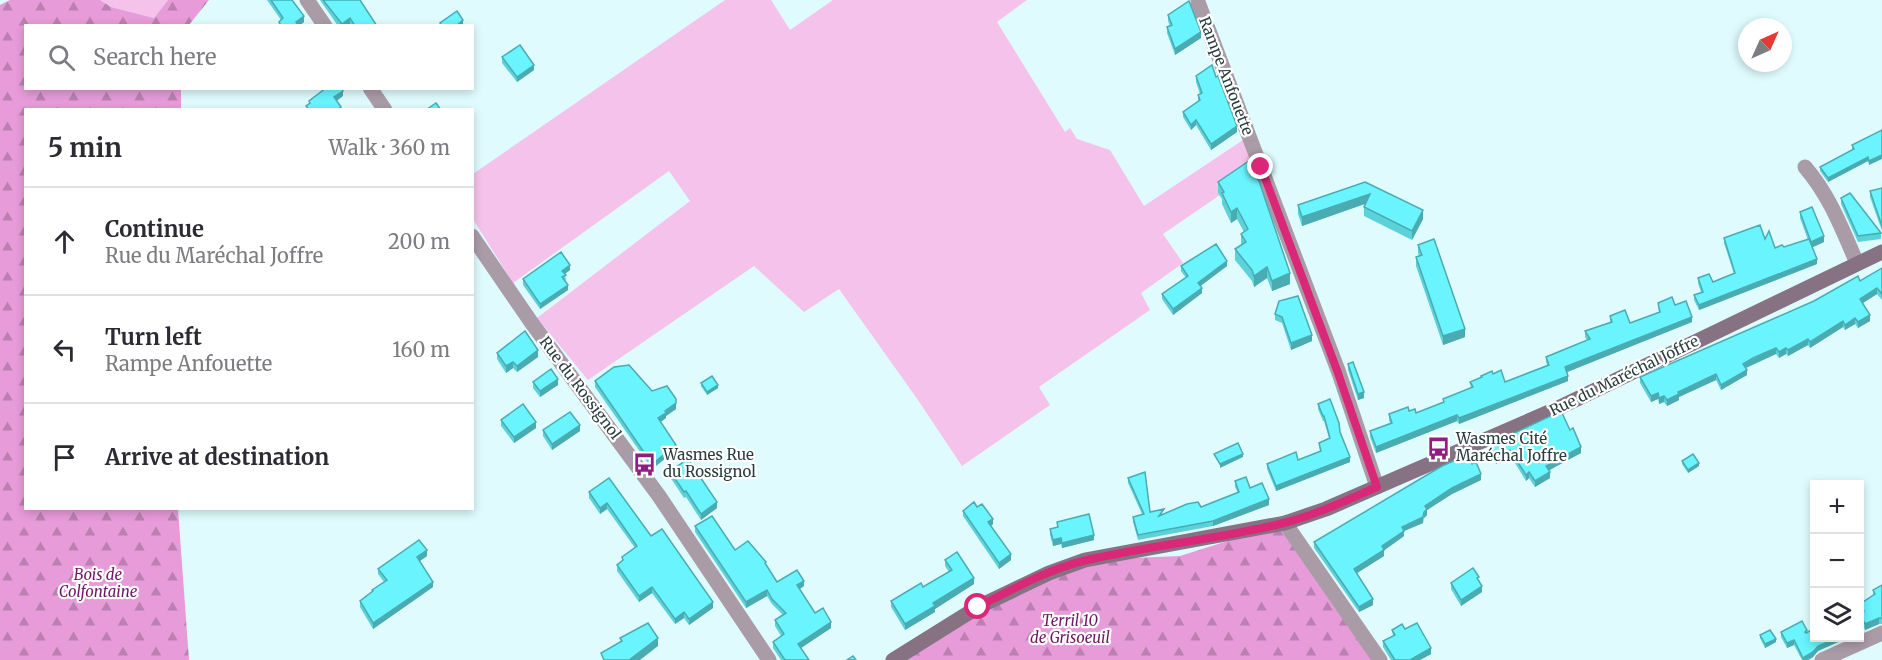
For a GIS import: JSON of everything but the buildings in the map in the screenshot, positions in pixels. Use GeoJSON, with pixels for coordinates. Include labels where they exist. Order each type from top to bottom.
{"type":"FeatureCollection","features":[{"type":"Feature","properties":{"kind":"street"},"geometry":{"type":"LineString","coordinates":[[307,0],[324,24]]}},
{"type":"Feature","properties":{"kind":"street","name":"Rampe Anfouette"},"geometry":{"type":"LineString","coordinates":[[1198,2],[1335,363],[1377,487]]}},
{"type":"Feature","properties":{"kind":"street"},"geometry":{"type":"LineString","coordinates":[[371,90],[384,108]]}},
{"type":"Feature","properties":{"kind":"street"},"geometry":{"type":"LineString","coordinates":[[1806,167],[1829,199],[1857,263]]}},
{"type":"Feature","properties":{"kind":"street","name":"Rue du Rossignol"},"geometry":{"type":"LineString","coordinates":[[474,239],[531,322],[659,496],[769,660]]}},
{"type":"Feature","properties":{"kind":"street","name":"Rue du Maréchal Joffre"},"geometry":{"type":"LineString","coordinates":[[893,660],[978,607],[1016,587],[1085,560],[1285,523],[1326,509],[1580,399],[1882,252]]}},
{"type":"Feature","properties":{"kind":"street"},"geometry":{"type":"LineString","coordinates":[[1285,523],[1380,660]]}},
{"type":"Feature","properties":{"kind":"street"},"geometry":{"type":"LineString","coordinates":[[1822,660],[1882,633]]}},
{"type":"Feature","properties":{"kind":"shaded area"},"geometry":{"type":"Polygon","coordinates":[[[100,0],[168,0],[154,18],[111,7],[100,0]]]}},
{"type":"Feature","properties":{"kind":"shaded area"},"geometry":{"type":"Polygon","coordinates":[[[725,0],[771,0],[790,30],[833,0],[1027,0],[997,22],[1065,132],[1070,128],[1077,139],[1110,150],[1144,206],[1249,136],[1261,167],[1163,234],[1183,263],[1141,293],[1150,310],[1039,387],[1050,405],[962,466],[839,289],[804,312],[754,266],[588,380],[537,318],[690,201],[669,171],[513,283],[474,221],[474,173],[725,0]]]}},
{"type":"Feature","properties":{"kind":"green space","name":"Bois de Colfontaine"},"geometry":{"type":"Polygon","coordinates":[[[10,0],[100,0],[111,7],[154,18],[168,0],[209,0],[190,24],[24,24],[24,90],[181,90],[181,108],[24,108],[24,510],[178,510],[189,660],[0,660],[0,5],[10,0]]]}},
{"type":"Feature","properties":{"kind":"green space","name":"Terril 10 de Grisoeuil"},"geometry":{"type":"Polygon","coordinates":[[[1285,523],[1380,660],[893,660],[935,635],[1085,560],[1180,556],[1285,523]]]}},
{"type":"Feature","properties":{"kind":"place","name":"Wasmes Cité Maréchal Joffre"},"geometry":{"type":"Point","coordinates":[1438,448]}},
{"type":"Feature","properties":{"kind":"place","name":"Wasmes Rue du Rossignol"},"geometry":{"type":"Point","coordinates":[645,464]}},
{"type":"Feature","properties":{"kind":"route"},"geometry":{"type":"LineString","coordinates":[[978,607],[1016,587],[1085,560],[1285,523],[1326,509],[1377,487],[1338,373],[1261,167]]}}]}
